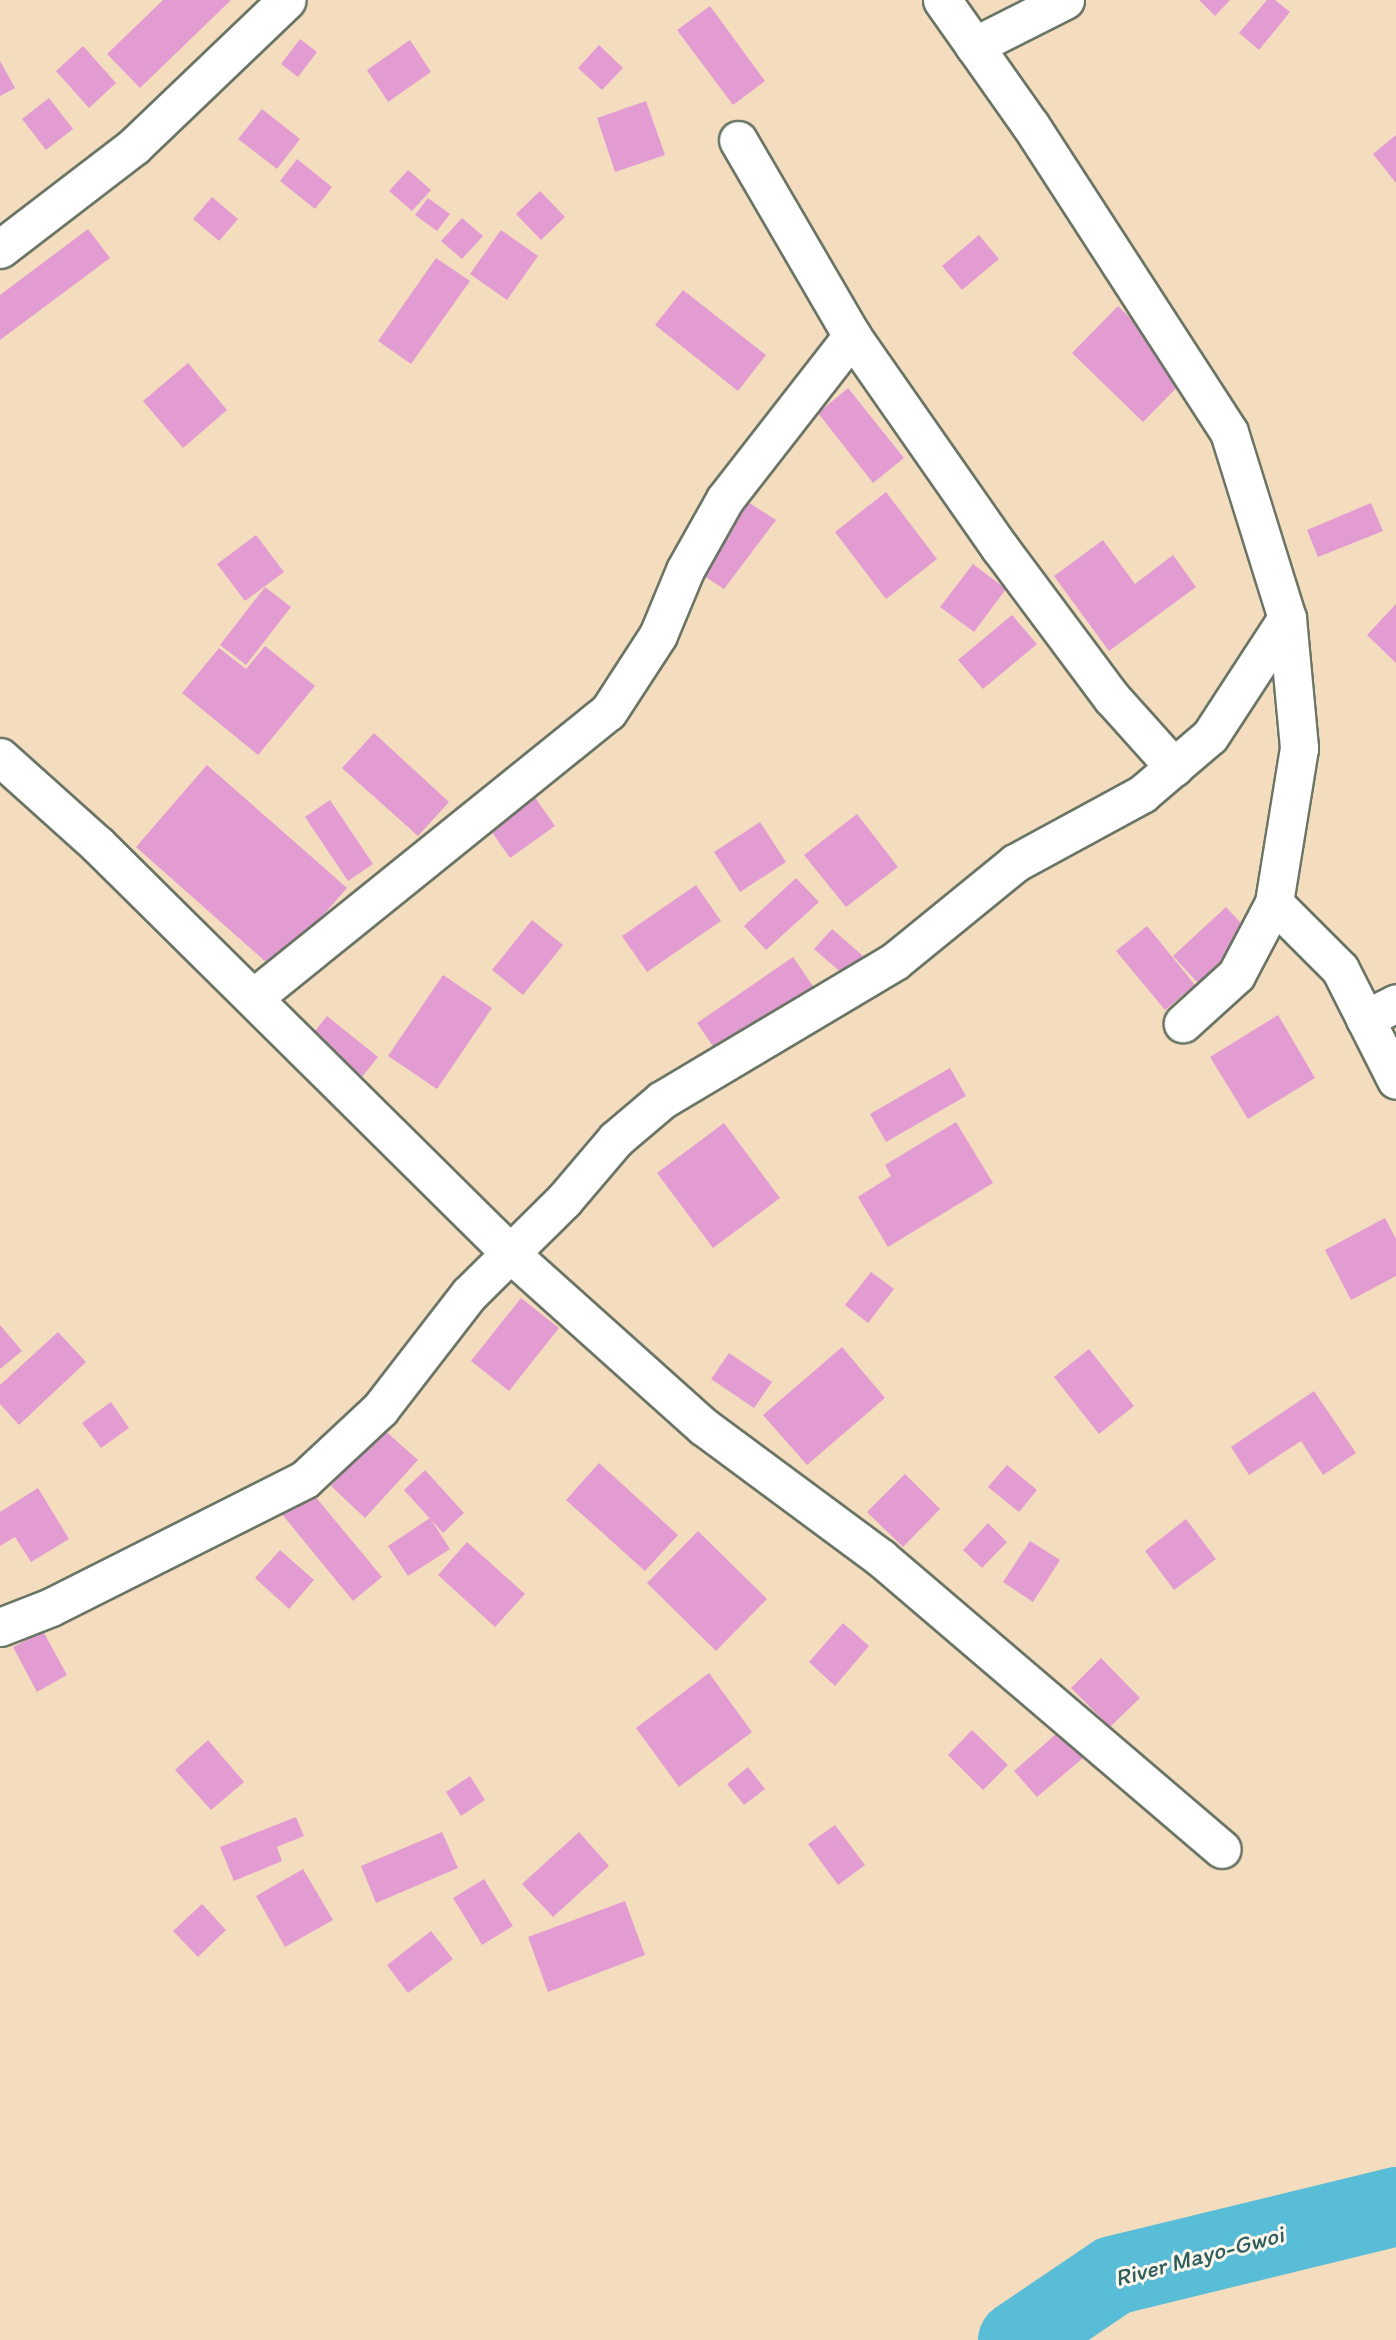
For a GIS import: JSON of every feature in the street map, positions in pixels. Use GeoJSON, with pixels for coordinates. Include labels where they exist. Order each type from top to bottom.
{"type":"FeatureCollection","features":[{"type":"Feature","properties":{"kind":"street"},"geometry":{"type":"LineString","coordinates":[[0,249],[134,146],[287,0]]}},
{"type":"Feature","properties":{"kind":"street"},"geometry":{"type":"LineString","coordinates":[[942,0],[1229,432],[1287,618],[1299,748],[1274,903],[1236,975],[1183,1023]]}},
{"type":"Feature","properties":{"kind":"street"},"geometry":{"type":"LineString","coordinates":[[974,46],[1066,0]]}},
{"type":"Feature","properties":{"kind":"street"},"geometry":{"type":"LineString","coordinates":[[738,140],[852,336],[1000,548],[1112,698],[1174,767]]}},
{"type":"Feature","properties":{"kind":"street"},"geometry":{"type":"LineString","coordinates":[[253,998],[608,712],[658,635],[685,570],[725,499],[803,405],[852,336]]}},
{"type":"Feature","properties":{"kind":"street"},"geometry":{"type":"LineString","coordinates":[[0,1626],[51,1607],[305,1479],[380,1409],[469,1294],[511,1254],[616,1139],[662,1100],[895,961],[1015,863],[1142,794],[1210,736],[1287,618]]}},
{"type":"Feature","properties":{"kind":"street"},"geometry":{"type":"LineString","coordinates":[[0,757],[97,844],[511,1254],[704,1427],[881,1558],[1223,1849]]}},
{"type":"Feature","properties":{"kind":"street"},"geometry":{"type":"LineString","coordinates":[[1274,903],[1380,1011],[1396,1080]]}},
{"type":"Feature","properties":{"kind":"building"},"geometry":{"type":"Polygon","coordinates":[[[163,0],[231,0],[140,88],[107,54],[163,0]]]}},
{"type":"Feature","properties":{"kind":"building"},"geometry":{"type":"Polygon","coordinates":[[[1199,0],[1230,0],[1215,16],[1199,0]]]}},
{"type":"Feature","properties":{"kind":"building"},"geometry":{"type":"Polygon","coordinates":[[[1267,0],[1275,0],[1290,12],[1259,50],[1239,33],[1267,0]]]}},
{"type":"Feature","properties":{"kind":"building"},"geometry":{"type":"Polygon","coordinates":[[[710,6],[765,81],[733,105],[677,30],[710,6]]]}},
{"type":"Feature","properties":{"kind":"building"},"geometry":{"type":"Polygon","coordinates":[[[300,39],[317,52],[298,77],[281,64],[300,39]]]}},
{"type":"Feature","properties":{"kind":"building"},"geometry":{"type":"Polygon","coordinates":[[[410,40],[431,72],[388,102],[367,70],[410,40]]]}},
{"type":"Feature","properties":{"kind":"building"},"geometry":{"type":"Polygon","coordinates":[[[599,45],[623,68],[602,90],[578,68],[599,45]]]}},
{"type":"Feature","properties":{"kind":"building"},"geometry":{"type":"Polygon","coordinates":[[[83,46],[116,83],[89,108],[56,71],[83,46]]]}},
{"type":"Feature","properties":{"kind":"building"},"geometry":{"type":"Polygon","coordinates":[[[0,61],[15,88],[0,96],[0,61]]]}},
{"type":"Feature","properties":{"kind":"building"},"geometry":{"type":"Polygon","coordinates":[[[49,98],[73,129],[46,150],[22,119],[49,98]]]}},
{"type":"Feature","properties":{"kind":"building"},"geometry":{"type":"Polygon","coordinates":[[[646,101],[665,155],[615,172],[597,118],[646,101]]]}},
{"type":"Feature","properties":{"kind":"building"},"geometry":{"type":"Polygon","coordinates":[[[262,109],[300,139],[277,169],[238,139],[262,109]]]}},
{"type":"Feature","properties":{"kind":"building"},"geometry":{"type":"Polygon","coordinates":[[[1396,135],[1396,183],[1373,154],[1396,135]]]}},
{"type":"Feature","properties":{"kind":"building"},"geometry":{"type":"Polygon","coordinates":[[[297,159],[332,187],[315,209],[280,181],[297,159]]]}},
{"type":"Feature","properties":{"kind":"building"},"geometry":{"type":"Polygon","coordinates":[[[408,170],[431,190],[412,211],[389,191],[408,170]]]}},
{"type":"Feature","properties":{"kind":"building"},"geometry":{"type":"Polygon","coordinates":[[[540,191],[565,217],[541,240],[516,214],[540,191]]]}},
{"type":"Feature","properties":{"kind":"building"},"geometry":{"type":"Polygon","coordinates":[[[212,197],[238,219],[219,241],[193,219],[212,197]]]}},
{"type":"Feature","properties":{"kind":"building"},"geometry":{"type":"Polygon","coordinates":[[[428,198],[450,214],[437,231],[415,215],[428,198]]]}},
{"type":"Feature","properties":{"kind":"building"},"geometry":{"type":"Polygon","coordinates":[[[462,218],[483,236],[462,259],[441,241],[462,218]]]}},
{"type":"Feature","properties":{"kind":"building"},"geometry":{"type":"Polygon","coordinates":[[[88,229],[110,258],[0,340],[0,295],[88,229]]]}},
{"type":"Feature","properties":{"kind":"building"},"geometry":{"type":"Polygon","coordinates":[[[501,230],[538,256],[507,300],[470,274],[501,230]]]}},
{"type":"Feature","properties":{"kind":"building"},"geometry":{"type":"Polygon","coordinates":[[[979,235],[999,259],[962,290],[942,266],[979,235]]]}},
{"type":"Feature","properties":{"kind":"building"},"geometry":{"type":"Polygon","coordinates":[[[436,258],[470,281],[411,364],[378,341],[436,258]]]}},
{"type":"Feature","properties":{"kind":"building"},"geometry":{"type":"Polygon","coordinates":[[[683,290],[766,355],[738,391],[655,325],[683,290]]]}},
{"type":"Feature","properties":{"kind":"building"},"geometry":{"type":"Polygon","coordinates":[[[1118,306],[1189,375],[1143,422],[1072,353],[1118,306]]]}},
{"type":"Feature","properties":{"kind":"building"},"geometry":{"type":"Polygon","coordinates":[[[188,363],[227,410],[183,448],[143,401],[188,363]]]}},
{"type":"Feature","properties":{"kind":"building"},"geometry":{"type":"Polygon","coordinates":[[[848,388],[904,458],[873,483],[818,413],[848,388]]]}},
{"type":"Feature","properties":{"kind":"building"},"geometry":{"type":"Polygon","coordinates":[[[886,492],[937,559],[886,599],[835,532],[886,492]]]}},
{"type":"Feature","properties":{"kind":"building"},"geometry":{"type":"Polygon","coordinates":[[[734,493],[776,520],[724,589],[687,565],[734,493]]]}},
{"type":"Feature","properties":{"kind":"building"},"geometry":{"type":"Polygon","coordinates":[[[1371,503],[1383,531],[1318,557],[1307,530],[1371,503]]]}},
{"type":"Feature","properties":{"kind":"building"},"geometry":{"type":"Polygon","coordinates":[[[256,535],[284,572],[245,601],[217,564],[256,535]]]}},
{"type":"Feature","properties":{"kind":"building"},"geometry":{"type":"Polygon","coordinates":[[[1103,540],[1135,584],[1173,555],[1196,587],[1109,651],[1054,576],[1103,540]]]}},
{"type":"Feature","properties":{"kind":"building"},"geometry":{"type":"Polygon","coordinates":[[[973,564],[1006,589],[974,632],[940,607],[973,564]]]}},
{"type":"Feature","properties":{"kind":"building"},"geometry":{"type":"Polygon","coordinates":[[[265,587],[291,607],[246,665],[220,645],[265,587]]]}},
{"type":"Feature","properties":{"kind":"building"},"geometry":{"type":"Polygon","coordinates":[[[1396,604],[1396,663],[1367,635],[1396,604]]]}},
{"type":"Feature","properties":{"kind":"building"},"geometry":{"type":"Polygon","coordinates":[[[1012,615],[1037,644],[983,689],[958,660],[1012,615]]]}},
{"type":"Feature","properties":{"kind":"building"},"geometry":{"type":"Polygon","coordinates":[[[265,646],[315,686],[258,755],[182,693],[219,648],[246,669],[265,646]]]}},
{"type":"Feature","properties":{"kind":"building"},"geometry":{"type":"Polygon","coordinates":[[[374,733],[449,802],[418,836],[342,768],[374,733]]]}},
{"type":"Feature","properties":{"kind":"building"},"geometry":{"type":"Polygon","coordinates":[[[207,765],[347,888],[275,970],[136,847],[207,765]]]}},
{"type":"Feature","properties":{"kind":"building"},"geometry":{"type":"Polygon","coordinates":[[[534,796],[555,826],[510,858],[489,828],[534,796]]]}},
{"type":"Feature","properties":{"kind":"building"},"geometry":{"type":"Polygon","coordinates":[[[330,800],[373,864],[348,881],[305,817],[330,800]]]}},
{"type":"Feature","properties":{"kind":"building"},"geometry":{"type":"Polygon","coordinates":[[[857,814],[898,867],[846,907],[804,855],[857,814]]]}},
{"type":"Feature","properties":{"kind":"building"},"geometry":{"type":"Polygon","coordinates":[[[760,822],[786,862],[740,892],[714,852],[760,822]]]}},
{"type":"Feature","properties":{"kind":"building"},"geometry":{"type":"Polygon","coordinates":[[[796,878],[819,902],[766,950],[744,926],[796,878]]]}},
{"type":"Feature","properties":{"kind":"building"},"geometry":{"type":"Polygon","coordinates":[[[696,885],[721,921],[647,972],[622,936],[696,885]]]}},
{"type":"Feature","properties":{"kind":"building"},"geometry":{"type":"Polygon","coordinates":[[[1226,907],[1261,945],[1208,994],[1173,956],[1226,907]]]}},
{"type":"Feature","properties":{"kind":"building"},"geometry":{"type":"Polygon","coordinates":[[[532,920],[563,945],[523,995],[492,970],[532,920]]]}},
{"type":"Feature","properties":{"kind":"building"},"geometry":{"type":"Polygon","coordinates":[[[1147,926],[1195,985],[1165,1010],[1116,951],[1147,926]]]}},
{"type":"Feature","properties":{"kind":"building"},"geometry":{"type":"Polygon","coordinates":[[[832,929],[870,962],[852,982],[814,949],[832,929]]]}},
{"type":"Feature","properties":{"kind":"building"},"geometry":{"type":"Polygon","coordinates":[[[793,957],[817,992],[721,1058],[697,1023],[793,957]]]}},
{"type":"Feature","properties":{"kind":"building"},"geometry":{"type":"Polygon","coordinates":[[[443,975],[492,1008],[437,1089],[388,1056],[443,975]]]}},
{"type":"Feature","properties":{"kind":"building"},"geometry":{"type":"Polygon","coordinates":[[[1278,1015],[1315,1078],[1248,1119],[1210,1057],[1278,1015]]]}},
{"type":"Feature","properties":{"kind":"building"},"geometry":{"type":"Polygon","coordinates":[[[327,1016],[378,1057],[361,1078],[310,1037],[327,1016]]]}},
{"type":"Feature","properties":{"kind":"building"},"geometry":{"type":"Polygon","coordinates":[[[950,1068],[966,1096],[886,1142],[870,1114],[950,1068]]]}},
{"type":"Feature","properties":{"kind":"building"},"geometry":{"type":"Polygon","coordinates":[[[956,1122],[993,1183],[888,1247],[858,1197],[891,1176],[885,1165],[956,1122]]]}},
{"type":"Feature","properties":{"kind":"building"},"geometry":{"type":"Polygon","coordinates":[[[724,1123],[780,1198],[713,1248],[657,1173],[724,1123]]]}},
{"type":"Feature","properties":{"kind":"building"},"geometry":{"type":"Polygon","coordinates":[[[1385,1218],[1396,1239],[1396,1276],[1351,1300],[1325,1250],[1385,1218]]]}},
{"type":"Feature","properties":{"kind":"building"},"geometry":{"type":"Polygon","coordinates":[[[871,1272],[894,1289],[868,1323],[845,1305],[871,1272]]]}},
{"type":"Feature","properties":{"kind":"building"},"geometry":{"type":"Polygon","coordinates":[[[521,1298],[559,1328],[509,1391],[471,1361],[521,1298]]]}},
{"type":"Feature","properties":{"kind":"building"},"geometry":{"type":"Polygon","coordinates":[[[0,1325],[22,1351],[0,1369],[0,1325]]]}},
{"type":"Feature","properties":{"kind":"building"},"geometry":{"type":"Polygon","coordinates":[[[58,1332],[86,1362],[19,1425],[0,1404],[0,1385],[58,1332]]]}},
{"type":"Feature","properties":{"kind":"building"},"geometry":{"type":"Polygon","coordinates":[[[842,1347],[885,1398],[807,1465],[763,1415],[842,1347]]]}},
{"type":"Feature","properties":{"kind":"building"},"geometry":{"type":"Polygon","coordinates":[[[1089,1349],[1134,1406],[1099,1434],[1054,1377],[1089,1349]]]}},
{"type":"Feature","properties":{"kind":"building"},"geometry":{"type":"Polygon","coordinates":[[[729,1353],[772,1382],[754,1408],[711,1379],[729,1353]]]}},
{"type":"Feature","properties":{"kind":"building"},"geometry":{"type":"Polygon","coordinates":[[[1314,1391],[1356,1453],[1323,1475],[1301,1441],[1249,1475],[1231,1447],[1314,1391]]]}},
{"type":"Feature","properties":{"kind":"building"},"geometry":{"type":"Polygon","coordinates":[[[111,1402],[129,1428],[101,1448],[82,1423],[111,1402]]]}},
{"type":"Feature","properties":{"kind":"building"},"geometry":{"type":"Polygon","coordinates":[[[383,1429],[418,1460],[365,1518],[331,1486],[383,1429]]]}},
{"type":"Feature","properties":{"kind":"building"},"geometry":{"type":"Polygon","coordinates":[[[599,1463],[678,1535],[645,1571],[566,1500],[599,1463]]]}},
{"type":"Feature","properties":{"kind":"building"},"geometry":{"type":"Polygon","coordinates":[[[1007,1465],[1037,1490],[1019,1512],[988,1487],[1007,1465]]]}},
{"type":"Feature","properties":{"kind":"building"},"geometry":{"type":"Polygon","coordinates":[[[425,1470],[464,1513],[443,1533],[404,1490],[425,1470]]]}},
{"type":"Feature","properties":{"kind":"building"},"geometry":{"type":"Polygon","coordinates":[[[905,1474],[940,1509],[903,1547],[867,1512],[905,1474]]]}},
{"type":"Feature","properties":{"kind":"building"},"geometry":{"type":"Polygon","coordinates":[[[38,1488],[69,1539],[31,1562],[15,1537],[0,1546],[0,1512],[38,1488]]]}},
{"type":"Feature","properties":{"kind":"building"},"geometry":{"type":"Polygon","coordinates":[[[309,1489],[382,1577],[353,1601],[281,1513],[309,1489]]]}},
{"type":"Feature","properties":{"kind":"building"},"geometry":{"type":"Polygon","coordinates":[[[430,1518],[450,1549],[408,1576],[388,1546],[430,1518]]]}},
{"type":"Feature","properties":{"kind":"building"},"geometry":{"type":"Polygon","coordinates":[[[1186,1519],[1216,1559],[1174,1590],[1145,1551],[1186,1519]]]}},
{"type":"Feature","properties":{"kind":"building"},"geometry":{"type":"Polygon","coordinates":[[[988,1523],[1007,1542],[982,1568],[963,1550],[988,1523]]]}},
{"type":"Feature","properties":{"kind":"building"},"geometry":{"type":"Polygon","coordinates":[[[698,1531],[767,1599],[716,1651],[647,1583],[698,1531]]]}},
{"type":"Feature","properties":{"kind":"building"},"geometry":{"type":"Polygon","coordinates":[[[1030,1541],[1060,1560],[1033,1602],[1003,1582],[1030,1541]]]}},
{"type":"Feature","properties":{"kind":"building"},"geometry":{"type":"Polygon","coordinates":[[[467,1542],[525,1594],[495,1627],[438,1575],[467,1542]]]}},
{"type":"Feature","properties":{"kind":"building"},"geometry":{"type":"Polygon","coordinates":[[[280,1550],[314,1580],[289,1609],[255,1578],[280,1550]]]}},
{"type":"Feature","properties":{"kind":"building"},"geometry":{"type":"Polygon","coordinates":[[[843,1623],[869,1646],[835,1686],[809,1662],[843,1623]]]}},
{"type":"Feature","properties":{"kind":"building"},"geometry":{"type":"Polygon","coordinates":[[[43,1631],[67,1675],[37,1692],[13,1647],[43,1631]]]}},
{"type":"Feature","properties":{"kind":"building"},"geometry":{"type":"Polygon","coordinates":[[[1101,1658],[1140,1698],[1110,1727],[1071,1688],[1101,1658]]]}},
{"type":"Feature","properties":{"kind":"building"},"geometry":{"type":"Polygon","coordinates":[[[709,1673],[752,1732],[679,1787],[636,1728],[709,1673]]]}},
{"type":"Feature","properties":{"kind":"building"},"geometry":{"type":"Polygon","coordinates":[[[1072,1720],[1096,1747],[1037,1797],[1014,1771],[1072,1720]]]}},
{"type":"Feature","properties":{"kind":"building"},"geometry":{"type":"Polygon","coordinates":[[[972,1730],[1008,1765],[983,1790],[948,1755],[972,1730]]]}},
{"type":"Feature","properties":{"kind":"building"},"geometry":{"type":"Polygon","coordinates":[[[208,1740],[244,1782],[211,1810],[175,1770],[208,1740]]]}},
{"type":"Feature","properties":{"kind":"building"},"geometry":{"type":"Polygon","coordinates":[[[748,1767],[765,1789],[744,1805],[727,1784],[748,1767]]]}},
{"type":"Feature","properties":{"kind":"building"},"geometry":{"type":"Polygon","coordinates":[[[470,1776],[485,1800],[461,1816],[446,1792],[470,1776]]]}},
{"type":"Feature","properties":{"kind":"building"},"geometry":{"type":"Polygon","coordinates":[[[296,1817],[304,1836],[277,1847],[282,1861],[234,1881],[220,1847],[296,1817]]]}},
{"type":"Feature","properties":{"kind":"building"},"geometry":{"type":"Polygon","coordinates":[[[835,1825],[865,1865],[838,1885],[808,1844],[835,1825]]]}},
{"type":"Feature","properties":{"kind":"building"},"geometry":{"type":"Polygon","coordinates":[[[442,1832],[458,1868],[376,1903],[361,1866],[442,1832]]]}},
{"type":"Feature","properties":{"kind":"building"},"geometry":{"type":"Polygon","coordinates":[[[579,1832],[609,1866],[553,1917],[522,1884],[579,1832]]]}},
{"type":"Feature","properties":{"kind":"building"},"geometry":{"type":"Polygon","coordinates":[[[303,1869],[333,1920],[285,1947],[256,1896],[303,1869]]]}},
{"type":"Feature","properties":{"kind":"building"},"geometry":{"type":"Polygon","coordinates":[[[484,1879],[513,1926],[482,1945],[453,1898],[484,1879]]]}},
{"type":"Feature","properties":{"kind":"building"},"geometry":{"type":"Polygon","coordinates":[[[625,1901],[645,1955],[548,1992],[528,1937],[625,1901]]]}},
{"type":"Feature","properties":{"kind":"building"},"geometry":{"type":"Polygon","coordinates":[[[202,1904],[226,1930],[198,1957],[173,1931],[202,1904]]]}},
{"type":"Feature","properties":{"kind":"building"},"geometry":{"type":"Polygon","coordinates":[[[431,1931],[453,1959],[408,1993],[387,1965],[431,1931]]]}},
{"type":"Feature","properties":{"kind":"waterway","name":"River Mayo-Gwoi"},"geometry":{"type":"LineString","coordinates":[[1017,2340],[1113,2275],[1396,2206]]}}]}
